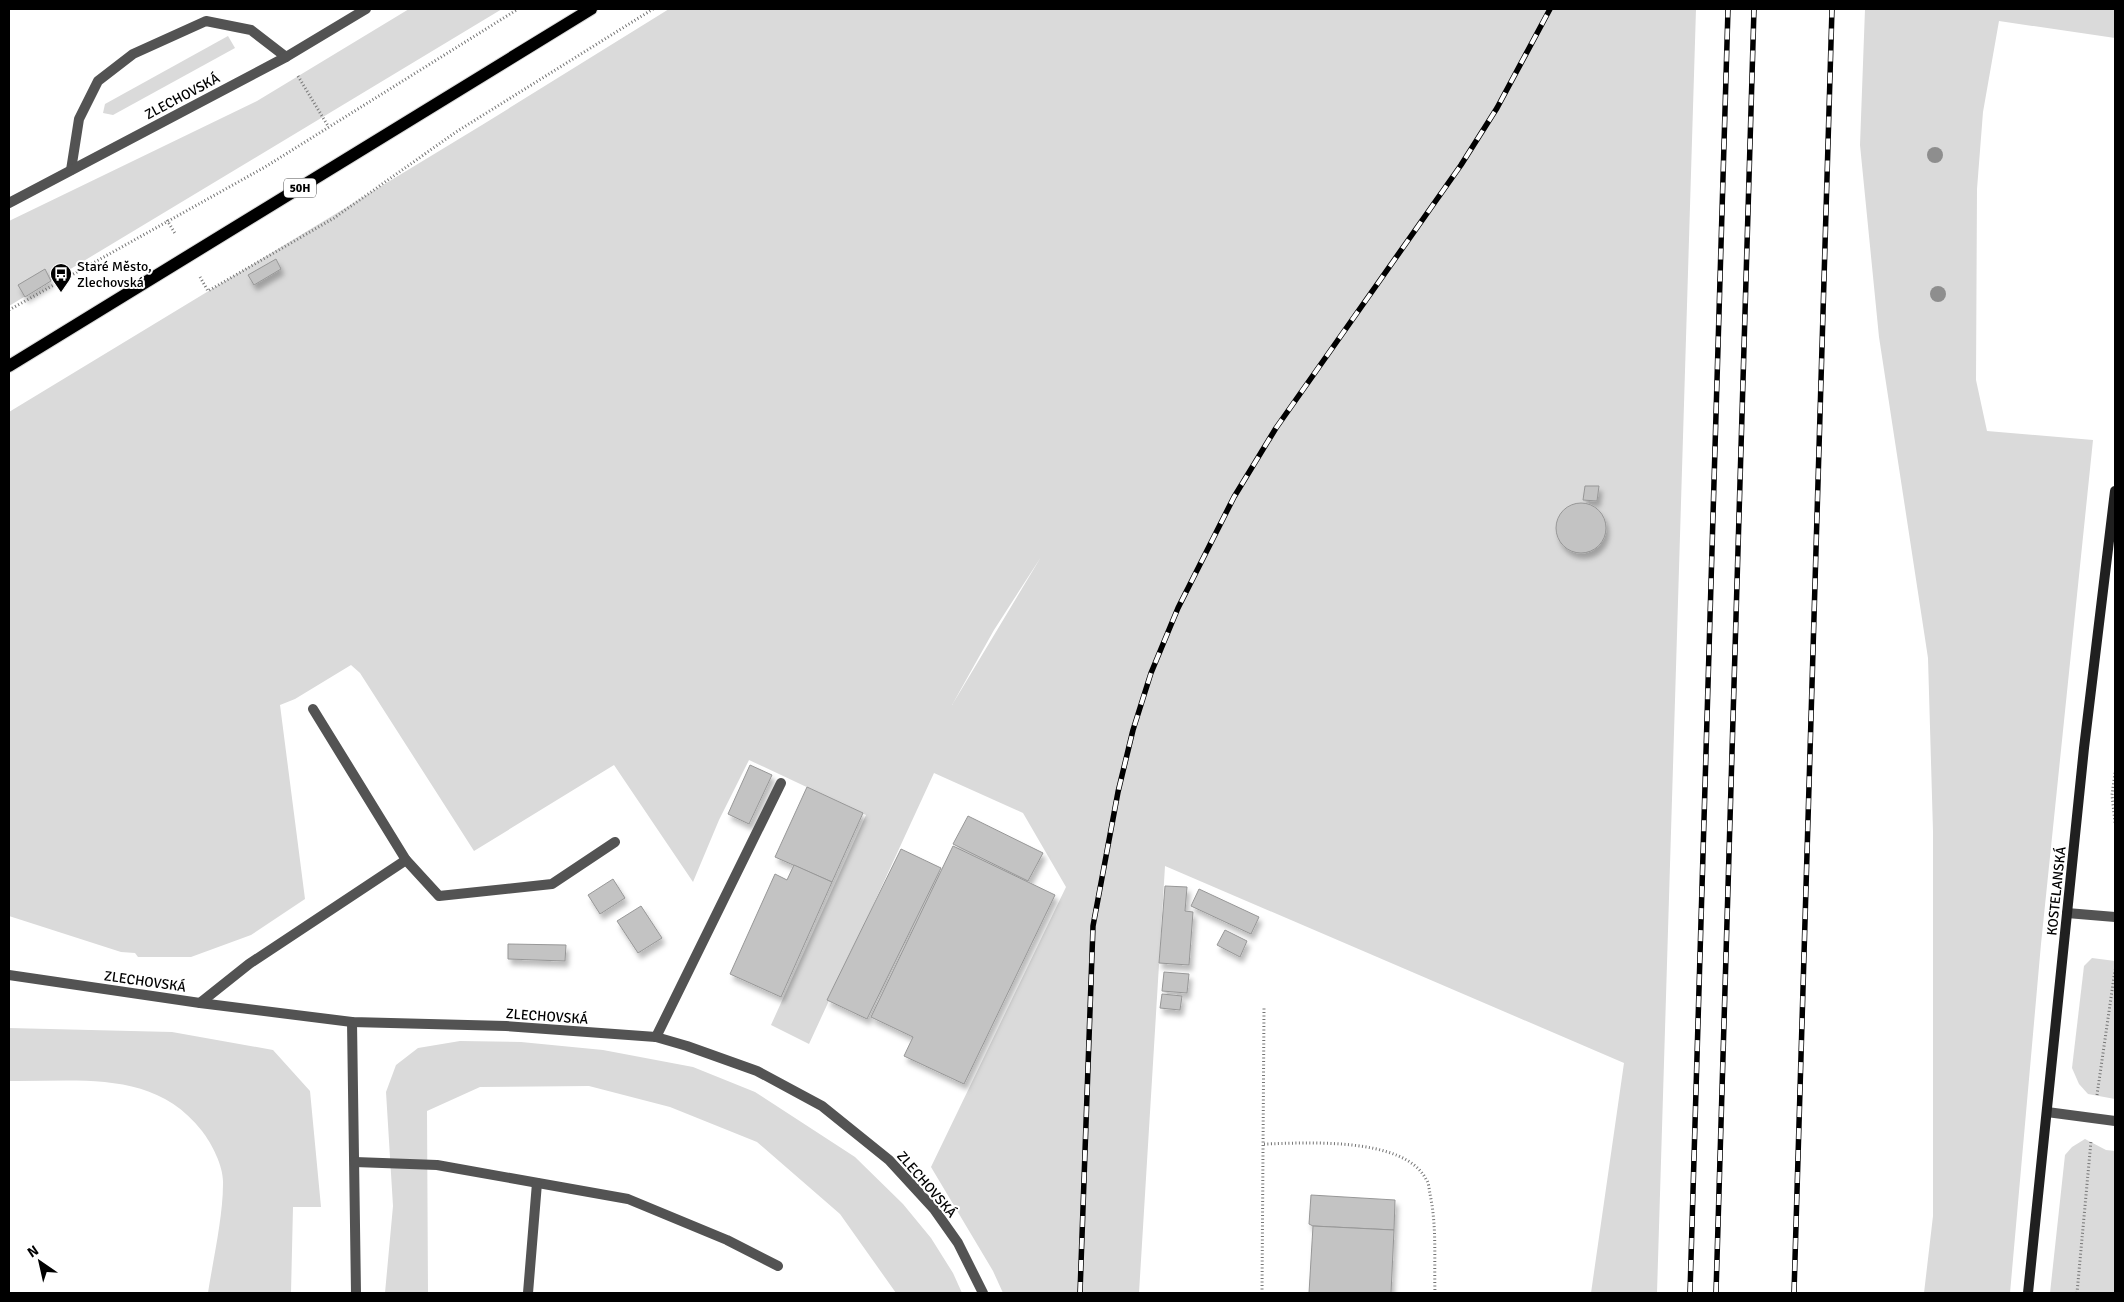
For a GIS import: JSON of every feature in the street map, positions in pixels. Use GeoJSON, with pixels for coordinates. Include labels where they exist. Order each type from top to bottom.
{"type":"FeatureCollection","features":[{"type":"Feature","properties":{"kind":"main road","name":"50H"},"geometry":{"type":"LineString","coordinates":[[9,366],[591,9]]}},
{"type":"Feature","properties":{"kind":"main road","name":"KOSTELANSKÁ"},"geometry":{"type":"LineString","coordinates":[[2028,1293],[2084,748],[2115,491]]}},
{"type":"Feature","properties":{"kind":"street","name":"ZLECHOVSKÁ"},"geometry":{"type":"LineString","coordinates":[[9,203],[286,56],[366,9]]}},
{"type":"Feature","properties":{"kind":"street"},"geometry":{"type":"LineString","coordinates":[[71,170],[79,120],[98,81],[133,54],[206,21],[251,30],[286,56]]}},
{"type":"Feature","properties":{"kind":"street"},"geometry":{"type":"LineString","coordinates":[[313,710],[406,860],[439,896],[552,884],[615,842]]}},
{"type":"Feature","properties":{"kind":"street"},"geometry":{"type":"LineString","coordinates":[[656,1037],[781,783]]}},
{"type":"Feature","properties":{"kind":"street"},"geometry":{"type":"LineString","coordinates":[[200,1003],[249,964],[406,860]]}},
{"type":"Feature","properties":{"kind":"street"},"geometry":{"type":"LineString","coordinates":[[2067,913],[2115,917]]}},
{"type":"Feature","properties":{"kind":"street","name":"ZLECHOVSKÁ"},"geometry":{"type":"LineString","coordinates":[[9,975],[200,1003],[352,1022],[506,1026],[656,1037],[757,1071],[822,1106],[888,1160],[934,1209],[958,1243],[983,1293]]}},
{"type":"Feature","properties":{"kind":"street"},"geometry":{"type":"LineString","coordinates":[[352,1022],[356,1293]]}},
{"type":"Feature","properties":{"kind":"street"},"geometry":{"type":"LineString","coordinates":[[2047,1112],[2115,1121]]}},
{"type":"Feature","properties":{"kind":"street"},"geometry":{"type":"LineString","coordinates":[[355,1162],[437,1165],[628,1199],[727,1240],[778,1266]]}},
{"type":"Feature","properties":{"kind":"street"},"geometry":{"type":"LineString","coordinates":[[528,1293],[536,1183]]}},
{"type":"Feature","properties":{"kind":"path"},"geometry":{"type":"LineString","coordinates":[[9,310],[264,167],[518,9]]}},
{"type":"Feature","properties":{"kind":"path"},"geometry":{"type":"LineString","coordinates":[[167,220],[208,291],[334,218],[456,132],[653,9]]}},
{"type":"Feature","properties":{"kind":"path"},"geometry":{"type":"LineString","coordinates":[[286,56],[328,126]]}},
{"type":"Feature","properties":{"kind":"path"},"geometry":{"type":"LineString","coordinates":[[2115,773],[2112,796],[2115,823]]}},
{"type":"Feature","properties":{"kind":"path"},"geometry":{"type":"LineString","coordinates":[[1262,1293],[1264,1008]]}},
{"type":"Feature","properties":{"kind":"path"},"geometry":{"type":"LineString","coordinates":[[1264,1144],[1333,1143],[1386,1150],[1410,1163],[1426,1179],[1436,1219],[1434,1293]]}},
{"type":"Feature","properties":{"kind":"shaded area"},"geometry":{"type":"Polygon","coordinates":[[[409,9],[502,9],[9,306],[9,221],[257,101],[409,9]]]}},
{"type":"Feature","properties":{"kind":"shaded area"},"geometry":{"type":"Polygon","coordinates":[[[669,9],[1696,9],[1657,1293],[1591,1293],[1624,1063],[1165,866],[1139,1293],[1003,1293],[993,1271],[931,1167],[1066,887],[1023,813],[934,773],[809,1044],[771,1025],[866,815],[749,760],[719,820],[693,882],[614,765],[474,851],[360,673],[351,665],[295,699],[280,705],[305,899],[251,935],[191,957],[138,957],[135,953],[121,952],[9,916],[9,412],[482,125],[669,9]],[[1041,557],[994,630],[952,705],[1041,557]]]}},
{"type":"Feature","properties":{"kind":"shaded area"},"geometry":{"type":"Polygon","coordinates":[[[1865,9],[2115,9],[2115,38],[1999,21],[1983,112],[1977,189],[1976,380],[1987,431],[2093,440],[2041,944],[2010,1293],[1924,1293],[1933,1216],[1933,831],[1928,658],[1879,337],[1860,145],[1865,9]]]}},
{"type":"Feature","properties":{"kind":"shaded area"},"geometry":{"type":"Polygon","coordinates":[[[228,36],[235,48],[113,115],[103,113],[105,104],[228,36]]]}},
{"type":"Feature","properties":{"kind":"shaded area"},"geometry":{"type":"Polygon","coordinates":[[[2092,958],[2115,961],[2115,1099],[2088,1094],[2079,1084],[2072,1068],[2084,966],[2092,958]]]}},
{"type":"Feature","properties":{"kind":"shaded area"},"geometry":{"type":"Polygon","coordinates":[[[9,1028],[172,1032],[273,1050],[310,1091],[321,1207],[293,1207],[291,1293],[208,1293],[220,1224],[223,1177],[217,1156],[210,1142],[183,1111],[161,1097],[138,1088],[114,1083],[88,1081],[9,1081],[9,1028]]]}},
{"type":"Feature","properties":{"kind":"shaded area"},"geometry":{"type":"Polygon","coordinates":[[[460,1041],[521,1042],[603,1050],[693,1067],[755,1092],[855,1157],[903,1204],[931,1238],[953,1273],[962,1293],[896,1293],[840,1214],[757,1142],[670,1107],[589,1086],[480,1087],[427,1111],[428,1293],[385,1293],[393,1206],[386,1092],[396,1065],[418,1048],[460,1041]]]}},
{"type":"Feature","properties":{"kind":"shaded area"},"geometry":{"type":"Polygon","coordinates":[[[2085,1139],[2106,1150],[2115,1151],[2115,1293],[2050,1293],[2065,1155],[2072,1147],[2085,1139]]]}},
{"type":"Feature","properties":{"kind":"building"},"geometry":{"type":"Polygon","coordinates":[[[276,259],[281,269],[254,285],[248,275],[276,259]]]}},
{"type":"Feature","properties":{"kind":"building"},"geometry":{"type":"Polygon","coordinates":[[[45,269],[51,281],[25,297],[18,285],[45,269]]]}},
{"type":"Feature","properties":{"kind":"building"},"geometry":{"type":"Polygon","coordinates":[[[1585,486],[1599,486],[1597,501],[1583,500],[1585,486]]]}},
{"type":"Feature","properties":{"kind":"building"},"geometry":{"type":"Polygon","coordinates":[[[1581,503],[1599,510],[1606,528],[1599,546],[1581,553],[1563,546],[1556,528],[1563,510],[1581,503]]]}},
{"type":"Feature","properties":{"kind":"building"},"geometry":{"type":"Polygon","coordinates":[[[750,765],[772,775],[749,824],[728,814],[750,765]]]}},
{"type":"Feature","properties":{"kind":"building"},"geometry":{"type":"Polygon","coordinates":[[[807,787],[863,813],[832,882],[775,857],[807,787]]]}},
{"type":"Feature","properties":{"kind":"building"},"geometry":{"type":"Polygon","coordinates":[[[968,816],[1043,853],[1028,881],[953,844],[968,816]]]}},
{"type":"Feature","properties":{"kind":"building"},"geometry":{"type":"Polygon","coordinates":[[[953,846],[1055,895],[964,1084],[904,1056],[913,1037],[871,1017],[953,846]]]}},
{"type":"Feature","properties":{"kind":"building"},"geometry":{"type":"Polygon","coordinates":[[[901,849],[941,868],[867,1019],[827,1000],[901,849]]]}},
{"type":"Feature","properties":{"kind":"building"},"geometry":{"type":"Polygon","coordinates":[[[794,865],[832,882],[781,997],[730,974],[775,874],[787,880],[794,865]]]}},
{"type":"Feature","properties":{"kind":"building"},"geometry":{"type":"Polygon","coordinates":[[[613,879],[625,898],[600,914],[588,895],[613,879]]]}},
{"type":"Feature","properties":{"kind":"building"},"geometry":{"type":"Polygon","coordinates":[[[1165,886],[1187,887],[1185,911],[1193,912],[1189,965],[1159,963],[1165,886]]]}},
{"type":"Feature","properties":{"kind":"building"},"geometry":{"type":"Polygon","coordinates":[[[1199,889],[1259,917],[1251,934],[1191,906],[1199,889]]]}},
{"type":"Feature","properties":{"kind":"building"},"geometry":{"type":"Polygon","coordinates":[[[641,906],[662,938],[638,953],[617,921],[641,906]]]}},
{"type":"Feature","properties":{"kind":"building"},"geometry":{"type":"Polygon","coordinates":[[[1225,930],[1247,941],[1240,957],[1217,945],[1225,930]]]}},
{"type":"Feature","properties":{"kind":"building"},"geometry":{"type":"Polygon","coordinates":[[[508,944],[566,945],[565,961],[508,959],[508,944]]]}},
{"type":"Feature","properties":{"kind":"building"},"geometry":{"type":"Polygon","coordinates":[[[1164,972],[1189,974],[1187,993],[1162,991],[1164,972]]]}},
{"type":"Feature","properties":{"kind":"building"},"geometry":{"type":"Polygon","coordinates":[[[1162,994],[1182,996],[1180,1010],[1160,1008],[1162,994]]]}},
{"type":"Feature","properties":{"kind":"building"},"geometry":{"type":"Polygon","coordinates":[[[1311,1195],[1395,1200],[1394,1230],[1313,1226],[1309,1224],[1311,1195]]]}},
{"type":"Feature","properties":{"kind":"building"},"geometry":{"type":"Polygon","coordinates":[[[1313,1226],[1394,1230],[1391,1293],[1309,1293],[1313,1226]]]}},
{"type":"Feature","properties":{"kind":"railway"},"geometry":{"type":"LineString","coordinates":[[1080,1293],[1093,926],[1118,792],[1133,730],[1151,673],[1178,608],[1234,497],[1276,428],[1461,165],[1497,108],[1550,9]]}},
{"type":"Feature","properties":{"kind":"railway"},"geometry":{"type":"LineString","coordinates":[[1690,1293],[1728,9]]}},
{"type":"Feature","properties":{"kind":"railway"},"geometry":{"type":"LineString","coordinates":[[1716,1293],[1754,9]]}},
{"type":"Feature","properties":{"kind":"railway"},"geometry":{"type":"LineString","coordinates":[[1794,1293],[1832,9]]}},
{"type":"Feature","properties":{"kind":"place","name":"Staré Město, Zlechovská"},"geometry":{"type":"Point","coordinates":[61,293]}}]}
